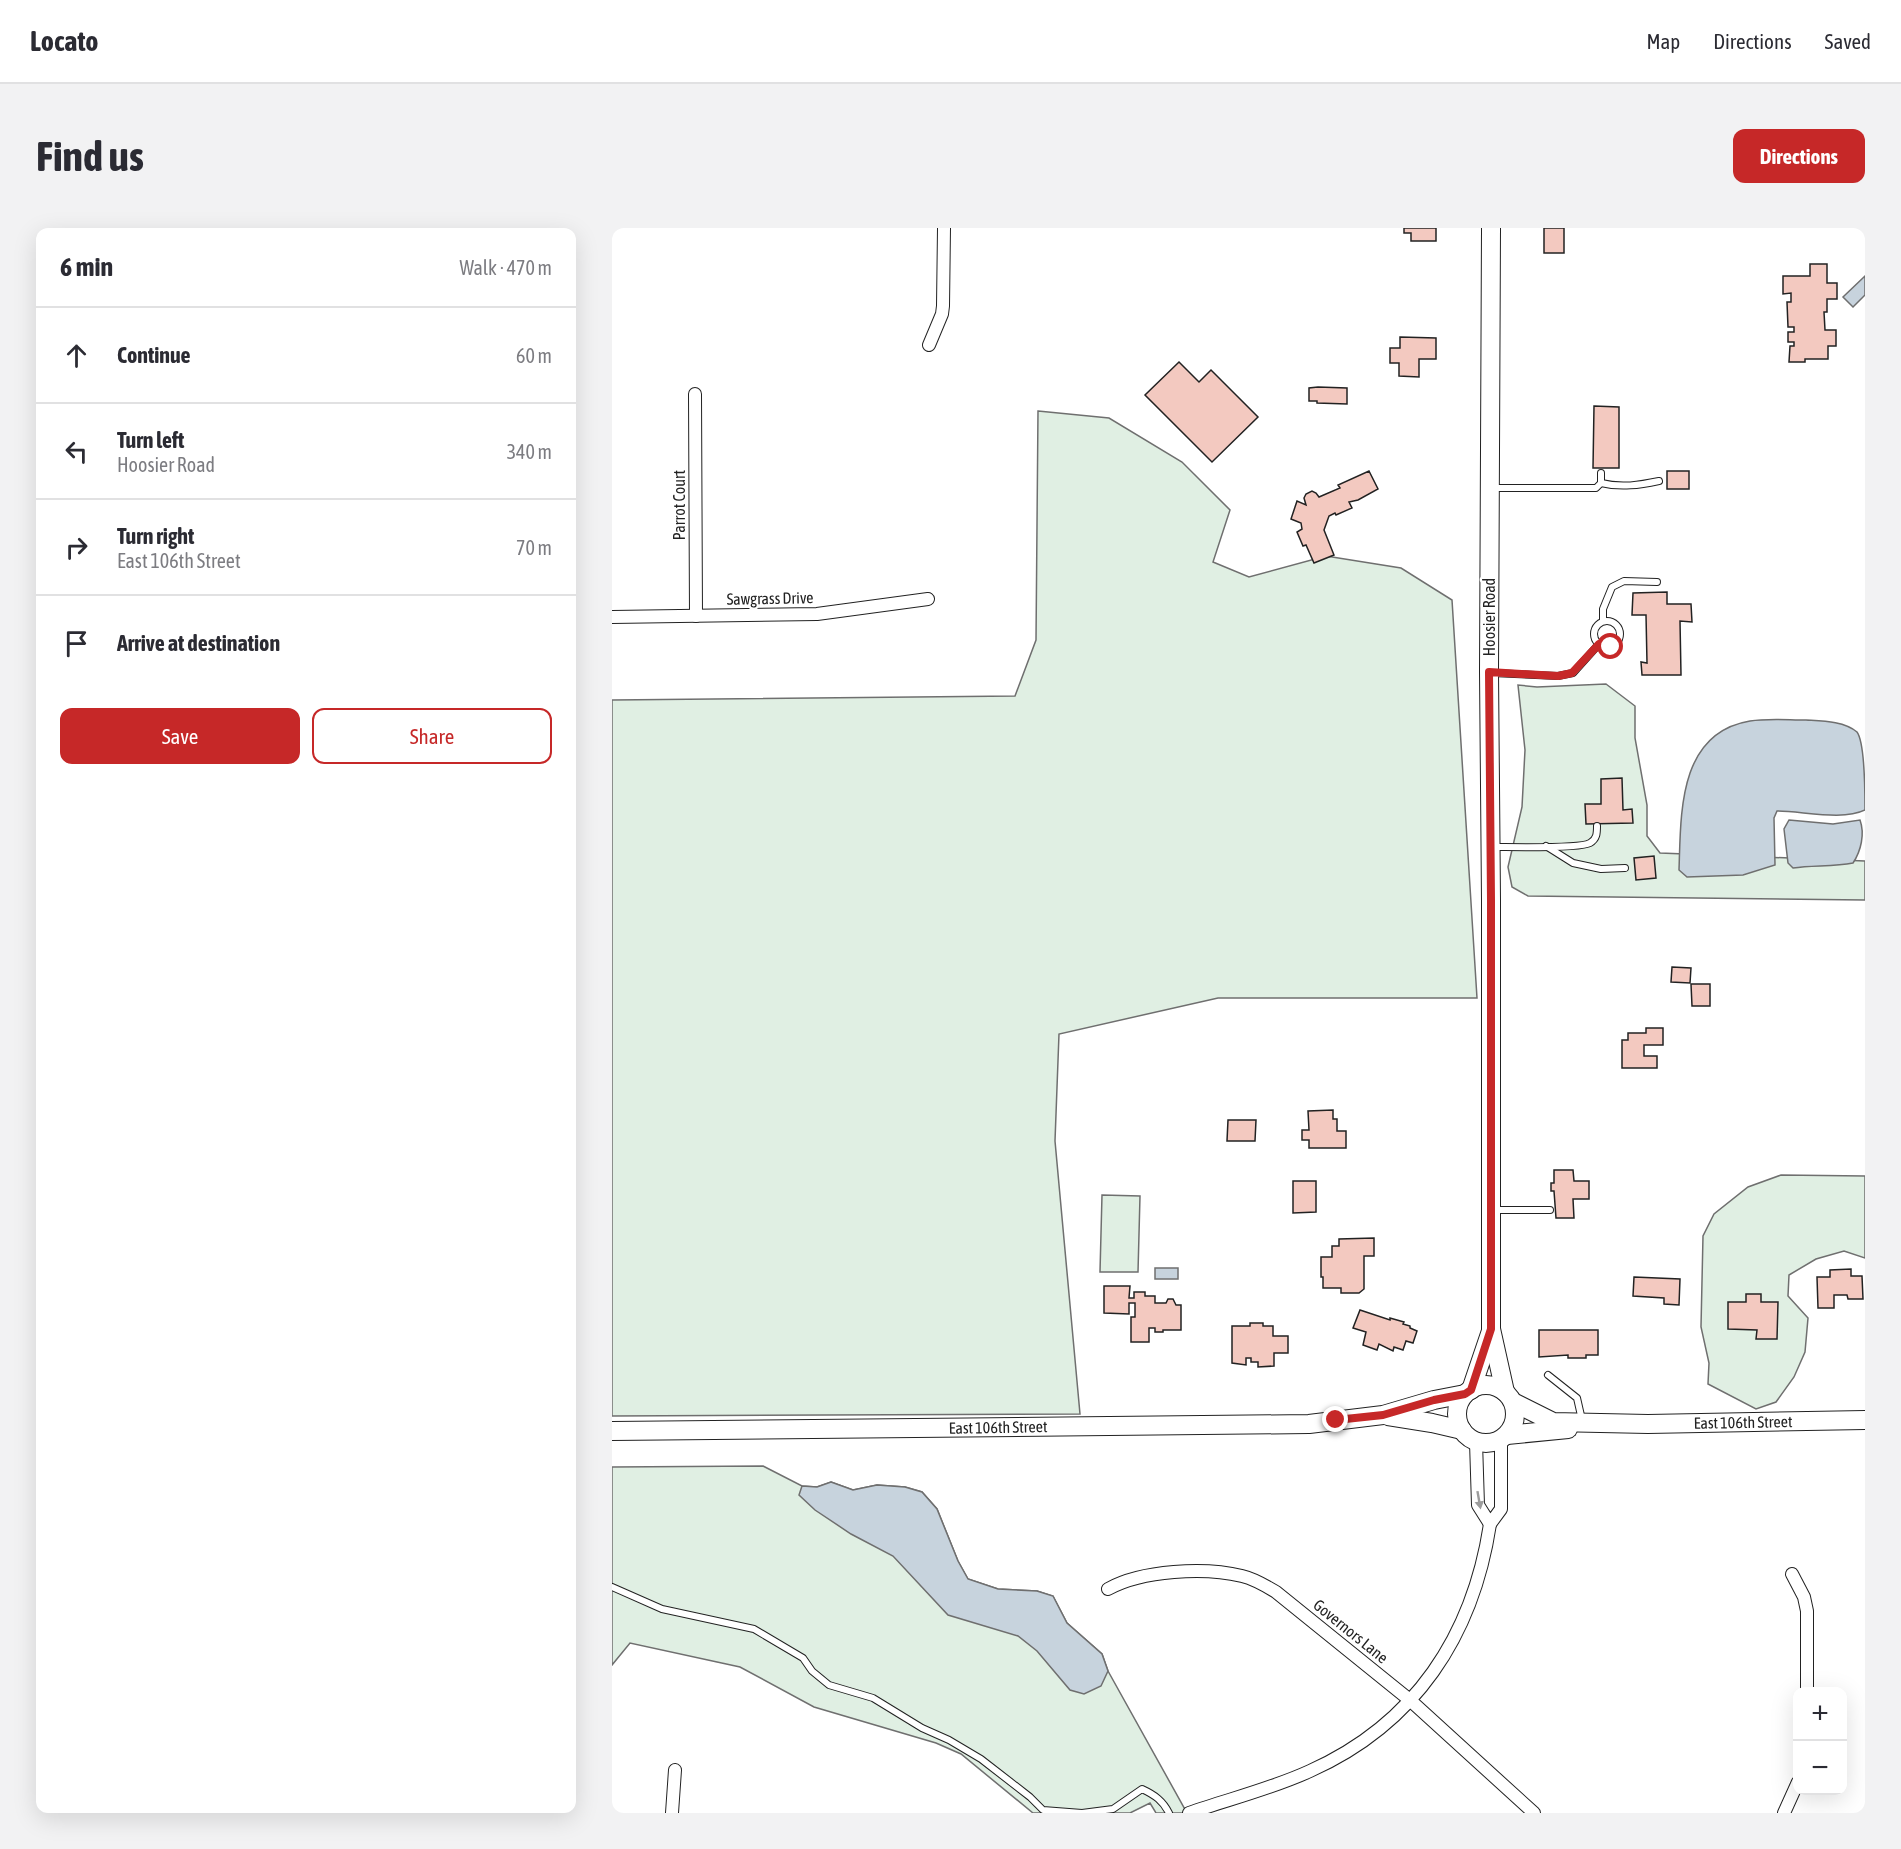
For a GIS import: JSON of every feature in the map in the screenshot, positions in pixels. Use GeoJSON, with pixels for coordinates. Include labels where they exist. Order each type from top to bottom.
{"type":"FeatureCollection","features":[{"type":"Feature","properties":{"kind":"street"},"geometry":{"type":"LineString","coordinates":[[929,345],[942,314],[944,228]]}},
{"type":"Feature","properties":{"kind":"street","name":"Hoosier Road"},"geometry":{"type":"LineString","coordinates":[[1491,228],[1489,672],[1491,1329],[1509,1397]]}},
{"type":"Feature","properties":{"kind":"street","name":"Parrot Court"},"geometry":{"type":"LineString","coordinates":[[695,394],[696,616]]}},
{"type":"Feature","properties":{"kind":"street","name":"Sawgrass Drive"},"geometry":{"type":"LineString","coordinates":[[612,617],[817,614],[928,599]]}},
{"type":"Feature","properties":{"kind":"street","name":"Hoosier Road"},"geometry":{"type":"LineString","coordinates":[[1468,1392],[1491,1329]]}},
{"type":"Feature","properties":{"kind":"street"},"geometry":{"type":"LineString","coordinates":[[1189,1813],[1273,1786],[1342,1755],[1382,1726],[1411,1701],[1446,1654],[1478,1584],[1490,1524],[1501,1509],[1504,1437],[1515,1421],[1516,1412],[1509,1397],[1491,1385],[1482,1385],[1468,1392],[1458,1408],[1457,1416],[1469,1436],[1478,1505],[1490,1524]]}},
{"type":"Feature","properties":{"kind":"street","name":"East 106th Street"},"geometry":{"type":"LineString","coordinates":[[612,1431],[1309,1424],[1383,1415],[1468,1392]]}},
{"type":"Feature","properties":{"kind":"street","name":"East 106th Street"},"geometry":{"type":"LineString","coordinates":[[1509,1397],[1553,1422],[1621,1424],[1865,1420]]}},
{"type":"Feature","properties":{"kind":"street","name":"East 106th Street"},"geometry":{"type":"LineString","coordinates":[[1383,1415],[1432,1423],[1469,1436]]}},
{"type":"Feature","properties":{"kind":"street","name":"East 106th Street"},"geometry":{"type":"LineString","coordinates":[[1504,1437],[1621,1424]]}},
{"type":"Feature","properties":{"kind":"street"},"geometry":{"type":"LineString","coordinates":[[1469,1436],[1490,1443],[1504,1437]]}},
{"type":"Feature","properties":{"kind":"street","name":"Governors Lane"},"geometry":{"type":"LineString","coordinates":[[1108,1588],[1137,1576],[1155,1573],[1223,1573],[1243,1576],[1276,1592],[1411,1701],[1534,1813]]}},
{"type":"Feature","properties":{"kind":"street"},"geometry":{"type":"LineString","coordinates":[[1792,1574],[1804,1597],[1807,1611],[1808,1687]]}},
{"type":"Feature","properties":{"kind":"street"},"geometry":{"type":"LineString","coordinates":[[672,1813],[675,1770]]}},
{"type":"Feature","properties":{"kind":"street"},"geometry":{"type":"LineString","coordinates":[[1784,1813],[1793,1792]]}},
{"type":"Feature","properties":{"kind":"lane"},"geometry":{"type":"LineString","coordinates":[[1490,488],[1596,488],[1601,483],[1601,473]]}},
{"type":"Feature","properties":{"kind":"lane"},"geometry":{"type":"LineString","coordinates":[[1601,483],[1631,486],[1659,481]]}},
{"type":"Feature","properties":{"kind":"lane"},"geometry":{"type":"LineString","coordinates":[[1603,621],[1615,623],[1620,630],[1621,635],[1618,642],[1611,647],[1599,644],[1594,638],[1595,629],[1603,621],[1604,609],[1612,587],[1624,581],[1658,582]]}},
{"type":"Feature","properties":{"kind":"lane"},"geometry":{"type":"LineString","coordinates":[[1489,672],[1558,676],[1572,673],[1599,644]]}},
{"type":"Feature","properties":{"kind":"lane"},"geometry":{"type":"LineString","coordinates":[[1491,847],[1575,846],[1590,843],[1597,836],[1597,826]]}},
{"type":"Feature","properties":{"kind":"lane"},"geometry":{"type":"LineString","coordinates":[[1545,846],[1573,864],[1601,869],[1625,868]]}},
{"type":"Feature","properties":{"kind":"lane"},"geometry":{"type":"LineString","coordinates":[[1492,1210],[1550,1210]]}},
{"type":"Feature","properties":{"kind":"lane"},"geometry":{"type":"LineString","coordinates":[[1548,1375],[1577,1398],[1583,1423]]}},
{"type":"Feature","properties":{"kind":"lane"},"geometry":{"type":"LineString","coordinates":[[612,1587],[662,1609],[754,1629],[803,1658],[812,1671],[829,1685],[873,1698],[922,1728],[949,1740],[981,1759],[1042,1809],[1082,1813],[1113,1809],[1142,1789],[1155,1794],[1169,1813]]}},
{"type":"Feature","properties":{"kind":"green space"},"geometry":{"type":"Polygon","coordinates":[[[1038,411],[1109,418],[1182,462],[1230,510],[1213,562],[1249,577],[1326,556],[1401,568],[1452,600],[1477,998],[1218,998],[1059,1034],[1055,1141],[1080,1414],[612,1416],[612,700],[1015,696],[1036,640],[1038,411]]]}},
{"type":"Feature","properties":{"kind":"green space"},"geometry":{"type":"Polygon","coordinates":[[[1606,684],[1635,706],[1635,738],[1647,805],[1647,836],[1660,853],[1865,861],[1865,900],[1528,896],[1512,887],[1508,867],[1522,807],[1525,750],[1518,685],[1537,687],[1606,684]]]}},
{"type":"Feature","properties":{"kind":"green space"},"geometry":{"type":"Polygon","coordinates":[[[1781,1175],[1865,1176],[1865,1258],[1844,1251],[1816,1259],[1789,1275],[1788,1296],[1808,1318],[1805,1352],[1794,1377],[1776,1402],[1756,1409],[1708,1384],[1709,1363],[1701,1327],[1703,1236],[1714,1214],[1748,1187],[1781,1175]]]}},
{"type":"Feature","properties":{"kind":"green space"},"geometry":{"type":"Polygon","coordinates":[[[1102,1195],[1140,1196],[1138,1272],[1100,1272],[1102,1195]]]}},
{"type":"Feature","properties":{"kind":"green space"},"geometry":{"type":"Polygon","coordinates":[[[763,1466],[802,1486],[817,1487],[831,1482],[853,1490],[877,1485],[905,1487],[922,1492],[937,1509],[958,1561],[968,1579],[998,1589],[1037,1591],[1053,1596],[1067,1623],[1102,1654],[1108,1671],[1187,1813],[1156,1813],[1150,1803],[1130,1813],[1033,1813],[961,1754],[936,1743],[814,1707],[740,1667],[630,1643],[612,1665],[612,1467],[763,1466]]]}},
{"type":"Feature","properties":{"kind":"shaded area"},"geometry":{"type":"Polygon","coordinates":[[[1865,276],[1865,295],[1853,307],[1843,297],[1865,276]]]}},
{"type":"Feature","properties":{"kind":"shaded area"},"geometry":{"type":"Polygon","coordinates":[[[1806,720],[1839,724],[1857,732],[1863,757],[1865,810],[1845,815],[1777,811],[1774,818],[1775,865],[1743,875],[1687,877],[1679,870],[1681,824],[1688,779],[1696,758],[1709,741],[1726,729],[1750,721],[1806,720]]]}},
{"type":"Feature","properties":{"kind":"shaded area"},"geometry":{"type":"Polygon","coordinates":[[[1789,820],[1833,824],[1860,820],[1861,842],[1853,863],[1793,868],[1788,863],[1784,829],[1789,820]]]}},
{"type":"Feature","properties":{"kind":"shaded area"},"geometry":{"type":"Polygon","coordinates":[[[1155,1268],[1178,1268],[1178,1279],[1155,1279],[1155,1268]]]}},
{"type":"Feature","properties":{"kind":"shaded area"},"geometry":{"type":"Polygon","coordinates":[[[831,1482],[853,1490],[877,1485],[905,1487],[922,1492],[937,1509],[958,1561],[968,1579],[998,1589],[1037,1591],[1053,1596],[1067,1623],[1102,1654],[1108,1671],[1101,1686],[1084,1694],[1070,1690],[1037,1651],[1018,1636],[948,1615],[893,1556],[851,1534],[815,1510],[799,1495],[802,1486],[817,1487],[831,1482]]]}},
{"type":"Feature","properties":{"kind":"building"},"geometry":{"type":"Polygon","coordinates":[[[1404,228],[1436,228],[1436,241],[1411,241],[1411,233],[1404,233],[1404,228]]]}},
{"type":"Feature","properties":{"kind":"building"},"geometry":{"type":"Polygon","coordinates":[[[1544,228],[1564,228],[1564,253],[1544,253],[1544,228]]]}},
{"type":"Feature","properties":{"kind":"building"},"geometry":{"type":"Polygon","coordinates":[[[1810,264],[1827,264],[1827,283],[1837,283],[1837,299],[1827,299],[1827,312],[1824,312],[1825,330],[1836,330],[1836,346],[1828,346],[1828,359],[1789,362],[1790,346],[1794,346],[1794,342],[1788,342],[1788,332],[1794,332],[1794,327],[1788,327],[1787,302],[1791,302],[1791,293],[1783,294],[1783,276],[1810,276],[1810,264]]]}},
{"type":"Feature","properties":{"kind":"building"},"geometry":{"type":"Polygon","coordinates":[[[1400,337],[1436,338],[1436,359],[1419,359],[1419,377],[1399,376],[1399,363],[1390,363],[1390,348],[1400,348],[1400,337]]]}},
{"type":"Feature","properties":{"kind":"building"},"geometry":{"type":"Polygon","coordinates":[[[1179,362],[1199,382],[1211,370],[1258,417],[1212,462],[1145,395],[1179,362]]]}},
{"type":"Feature","properties":{"kind":"building"},"geometry":{"type":"Polygon","coordinates":[[[1309,388],[1347,388],[1347,404],[1309,401],[1309,388]]]}},
{"type":"Feature","properties":{"kind":"building"},"geometry":{"type":"Polygon","coordinates":[[[1594,406],[1619,407],[1619,468],[1593,468],[1594,406]]]}},
{"type":"Feature","properties":{"kind":"building"},"geometry":{"type":"Polygon","coordinates":[[[1369,471],[1378,489],[1358,500],[1349,502],[1352,508],[1329,516],[1324,530],[1334,555],[1314,563],[1297,532],[1302,529],[1301,523],[1291,519],[1297,501],[1306,505],[1304,498],[1306,494],[1312,491],[1319,497],[1340,488],[1338,485],[1369,471]]]}},
{"type":"Feature","properties":{"kind":"building"},"geometry":{"type":"Polygon","coordinates":[[[1667,471],[1689,471],[1689,489],[1667,489],[1667,471]]]}},
{"type":"Feature","properties":{"kind":"building"},"geometry":{"type":"Polygon","coordinates":[[[1667,592],[1667,604],[1691,604],[1692,622],[1680,621],[1681,675],[1642,675],[1641,662],[1647,663],[1646,615],[1632,615],[1633,593],[1667,592]]]}},
{"type":"Feature","properties":{"kind":"building"},"geometry":{"type":"Polygon","coordinates":[[[1622,778],[1623,810],[1632,809],[1633,823],[1586,824],[1585,804],[1601,804],[1601,779],[1622,778]]]}},
{"type":"Feature","properties":{"kind":"building"},"geometry":{"type":"Polygon","coordinates":[[[1654,856],[1656,878],[1636,880],[1634,858],[1654,856]]]}},
{"type":"Feature","properties":{"kind":"building"},"geometry":{"type":"Polygon","coordinates":[[[1672,967],[1691,968],[1690,983],[1671,982],[1672,967]]]}},
{"type":"Feature","properties":{"kind":"building"},"geometry":{"type":"Polygon","coordinates":[[[1691,984],[1710,984],[1710,1006],[1692,1006],[1691,984]]]}},
{"type":"Feature","properties":{"kind":"building"},"geometry":{"type":"Polygon","coordinates":[[[1646,1028],[1663,1028],[1663,1045],[1644,1045],[1644,1056],[1657,1056],[1657,1068],[1622,1068],[1622,1040],[1628,1040],[1628,1033],[1646,1033],[1646,1028]]]}},
{"type":"Feature","properties":{"kind":"building"},"geometry":{"type":"Polygon","coordinates":[[[1333,1110],[1333,1119],[1337,1119],[1337,1131],[1346,1131],[1346,1148],[1309,1148],[1309,1140],[1302,1140],[1302,1130],[1309,1130],[1308,1111],[1333,1110]]]}},
{"type":"Feature","properties":{"kind":"building"},"geometry":{"type":"Polygon","coordinates":[[[1228,1120],[1256,1120],[1255,1141],[1227,1141],[1228,1120]]]}},
{"type":"Feature","properties":{"kind":"building"},"geometry":{"type":"Polygon","coordinates":[[[1554,1170],[1573,1170],[1574,1181],[1589,1181],[1589,1199],[1573,1199],[1574,1218],[1556,1218],[1554,1191],[1551,1191],[1551,1183],[1554,1183],[1554,1170]]]}},
{"type":"Feature","properties":{"kind":"building"},"geometry":{"type":"Polygon","coordinates":[[[1293,1181],[1316,1181],[1316,1212],[1293,1213],[1293,1181]]]}},
{"type":"Feature","properties":{"kind":"building"},"geometry":{"type":"Polygon","coordinates":[[[1374,1238],[1374,1256],[1364,1256],[1364,1289],[1359,1293],[1341,1293],[1341,1288],[1323,1288],[1321,1257],[1332,1257],[1332,1246],[1339,1246],[1339,1239],[1374,1238]]]}},
{"type":"Feature","properties":{"kind":"building"},"geometry":{"type":"Polygon","coordinates":[[[1851,1269],[1851,1276],[1862,1276],[1863,1299],[1848,1299],[1847,1295],[1834,1295],[1834,1308],[1818,1308],[1817,1277],[1830,1277],[1830,1270],[1851,1269]]]}},
{"type":"Feature","properties":{"kind":"building"},"geometry":{"type":"Polygon","coordinates":[[[1634,1277],[1680,1279],[1679,1305],[1664,1304],[1664,1298],[1633,1296],[1634,1277]]]}},
{"type":"Feature","properties":{"kind":"building"},"geometry":{"type":"Polygon","coordinates":[[[1104,1286],[1130,1286],[1129,1298],[1134,1298],[1134,1292],[1145,1292],[1145,1296],[1155,1296],[1155,1303],[1166,1303],[1168,1299],[1173,1299],[1176,1305],[1181,1305],[1181,1330],[1155,1332],[1155,1328],[1149,1328],[1149,1342],[1131,1342],[1131,1317],[1135,1317],[1135,1303],[1129,1303],[1129,1314],[1104,1313],[1104,1286]]]}},
{"type":"Feature","properties":{"kind":"building"},"geometry":{"type":"Polygon","coordinates":[[[1746,1294],[1761,1294],[1761,1302],[1778,1302],[1777,1339],[1756,1339],[1757,1330],[1728,1329],[1728,1302],[1746,1302],[1746,1294]]]}},
{"type":"Feature","properties":{"kind":"building"},"geometry":{"type":"Polygon","coordinates":[[[1360,1310],[1404,1322],[1403,1324],[1417,1331],[1413,1343],[1406,1341],[1403,1350],[1394,1347],[1393,1351],[1379,1344],[1377,1350],[1363,1345],[1366,1332],[1353,1328],[1360,1310]]]}},
{"type":"Feature","properties":{"kind":"building"},"geometry":{"type":"Polygon","coordinates":[[[1250,1323],[1273,1326],[1273,1336],[1288,1336],[1288,1353],[1274,1353],[1274,1366],[1258,1367],[1258,1362],[1251,1362],[1251,1358],[1246,1358],[1246,1365],[1232,1363],[1232,1326],[1250,1326],[1250,1323]]]}},
{"type":"Feature","properties":{"kind":"building"},"geometry":{"type":"Polygon","coordinates":[[[1539,1330],[1598,1330],[1598,1355],[1586,1355],[1586,1358],[1568,1358],[1568,1355],[1539,1357],[1539,1330]]]}},
{"type":"Feature","properties":{"kind":"route"},"geometry":{"type":"LineString","coordinates":[[1336,1420],[1383,1415],[1434,1400],[1465,1394],[1471,1390],[1491,1329],[1489,672],[1558,676],[1572,673],[1599,644],[1611,647]]}}]}
